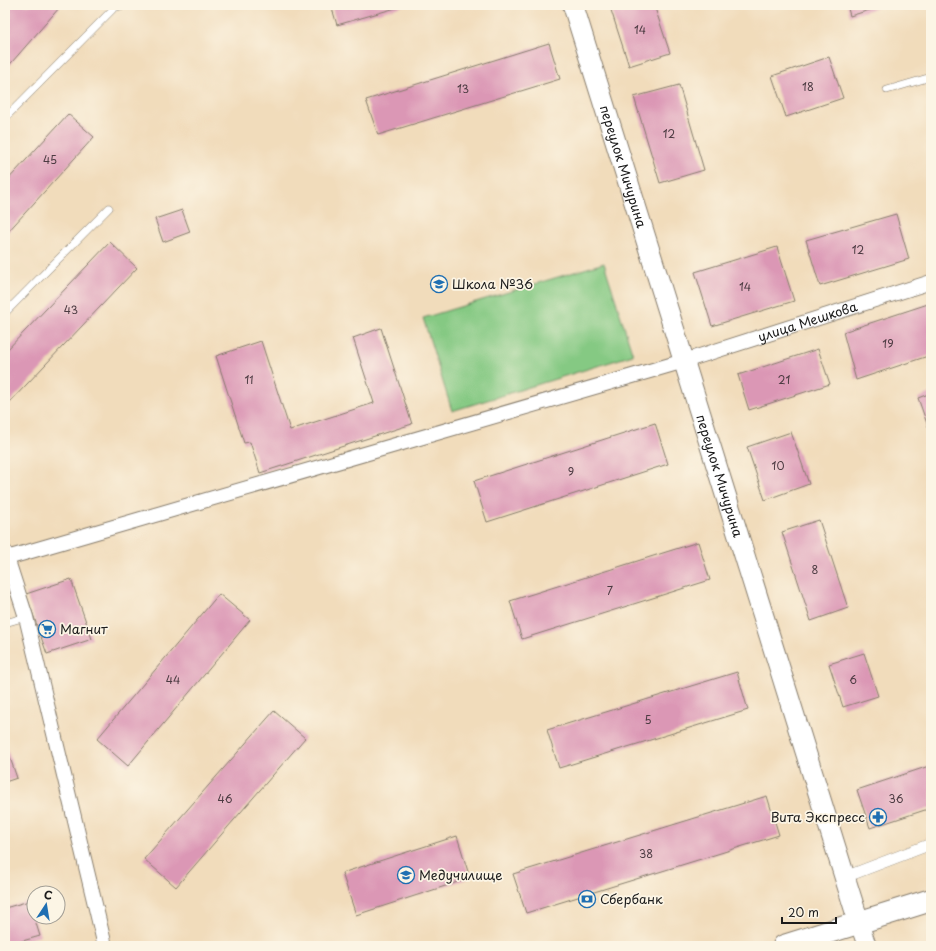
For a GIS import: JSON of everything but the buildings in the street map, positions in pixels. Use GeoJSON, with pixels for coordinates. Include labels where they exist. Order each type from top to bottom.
{"type":"FeatureCollection","features":[{"type":"Feature","properties":{"kind":"main road","name":"переулок Мичурина"},"geometry":{"type":"LineString","coordinates":[[573,5],[859,923]]}},
{"type":"Feature","properties":{"kind":"main road"},"geometry":{"type":"LineString","coordinates":[[784,946],[931,900]]}},
{"type":"Feature","properties":{"kind":"street","name":"улица Мешкова"},"geometry":{"type":"LineString","coordinates":[[6,555],[684,361],[931,282]]}},
{"type":"Feature","properties":{"kind":"street"},"geometry":{"type":"LineString","coordinates":[[6,555],[26,617],[105,946]]}},
{"type":"Feature","properties":{"kind":"street"},"geometry":{"type":"LineString","coordinates":[[845,877],[931,844]]}},
{"type":"Feature","properties":{"kind":"street","name":"переулок Мичурина"},"geometry":{"type":"LineString","coordinates":[[859,923],[867,946]]}},
{"type":"Feature","properties":{"kind":"lane"},"geometry":{"type":"LineString","coordinates":[[5,118],[114,8],[124,5]]}},
{"type":"Feature","properties":{"kind":"lane"},"geometry":{"type":"LineString","coordinates":[[887,90],[931,77]]}},
{"type":"Feature","properties":{"kind":"lane"},"geometry":{"type":"LineString","coordinates":[[5,313],[109,208]]}},
{"type":"Feature","properties":{"kind":"lane"},"geometry":{"type":"LineString","coordinates":[[5,623],[26,617]]}},
{"type":"Feature","properties":{"kind":"green space"},"geometry":{"type":"Polygon","coordinates":[[[604,263],[633,355],[452,411],[423,318],[604,263]]]}},
{"type":"Feature","properties":{"kind":"place","name":"Школа №36"},"geometry":{"type":"Point","coordinates":[439,284]}},
{"type":"Feature","properties":{"kind":"place","name":"Магнит"},"geometry":{"type":"Point","coordinates":[47,629]}},
{"type":"Feature","properties":{"kind":"place","name":"Вита Экспресс"},"geometry":{"type":"Point","coordinates":[878,817]}},
{"type":"Feature","properties":{"kind":"place","name":"Медучилище"},"geometry":{"type":"Point","coordinates":[406,875]}},
{"type":"Feature","properties":{"kind":"place","name":"Сбербанк"},"geometry":{"type":"Point","coordinates":[587,899]}}]}
